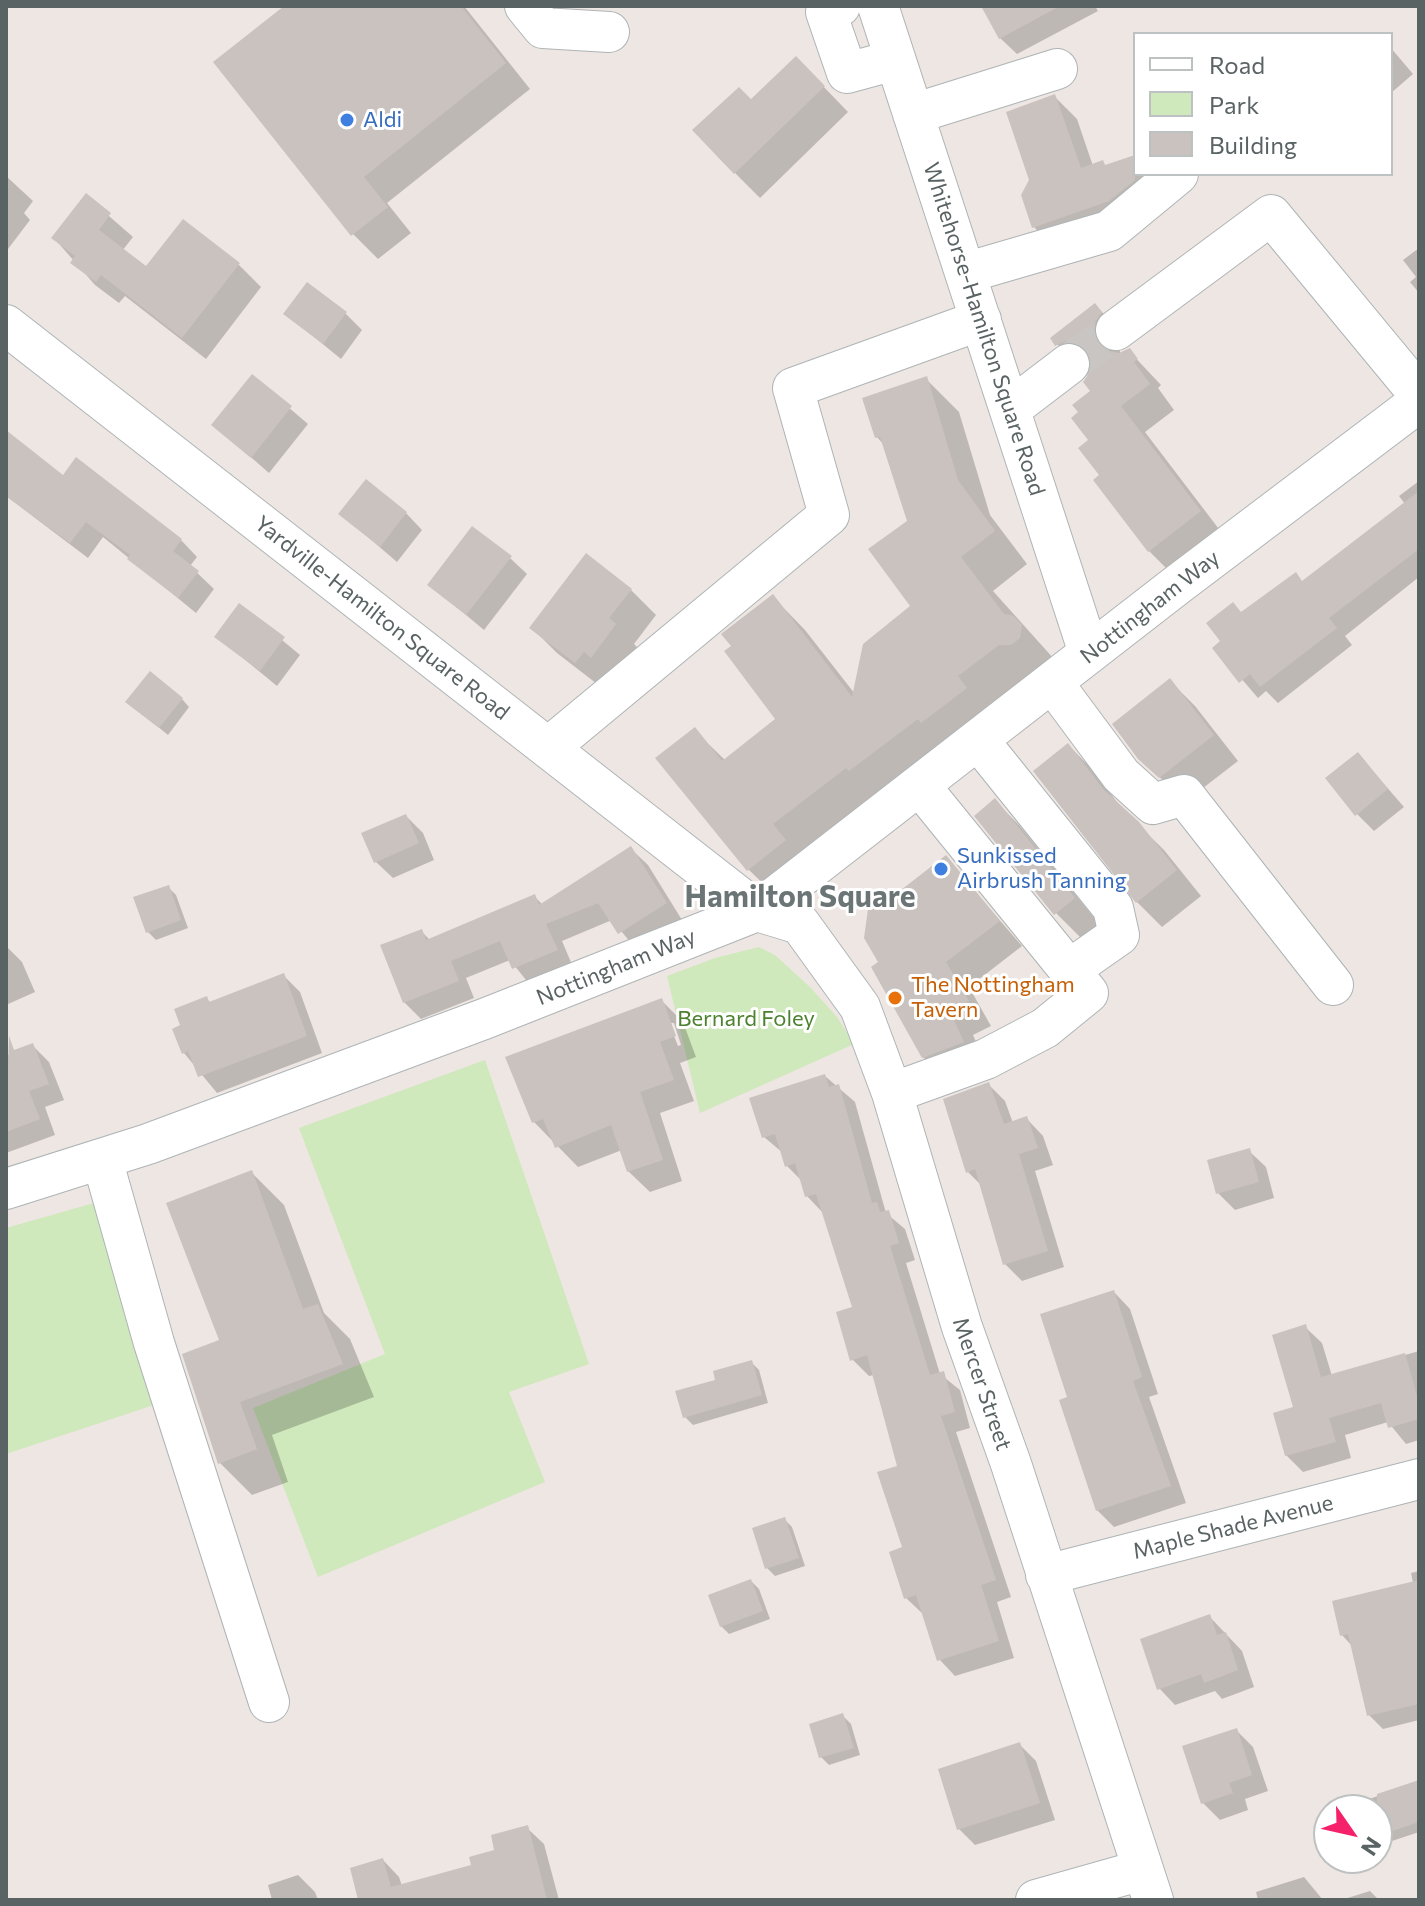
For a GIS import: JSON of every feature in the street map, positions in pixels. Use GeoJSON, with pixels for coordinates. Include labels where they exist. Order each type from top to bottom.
{"type":"FeatureCollection","features":[{"type":"Feature","properties":{"kind":"street"},"geometry":{"type":"LineString","coordinates":[[525,6],[543,28],[609,32]]}},
{"type":"Feature","properties":{"kind":"street"},"geometry":{"type":"LineString","coordinates":[[840,6],[826,12],[847,73],[895,60]]}},
{"type":"Feature","properties":{"kind":"street","name":"Whitehorse-Hamilton Square Road"},"geometry":{"type":"LineString","coordinates":[[878,6],[1089,653]]}},
{"type":"Feature","properties":{"kind":"street"},"geometry":{"type":"LineString","coordinates":[[913,114],[1057,69]]}},
{"type":"Feature","properties":{"kind":"street"},"geometry":{"type":"LineString","coordinates":[[965,273],[1109,231],[1176,176]]}},
{"type":"Feature","properties":{"kind":"street"},"geometry":{"type":"LineString","coordinates":[[1116,330],[1271,215],[1419,394]]}},
{"type":"Feature","properties":{"kind":"street"},"geometry":{"type":"LineString","coordinates":[[548,748],[829,515],[793,388],[981,320]]}},
{"type":"Feature","properties":{"kind":"street","name":"Yardville-Hamilton Square Road"},"geometry":{"type":"LineString","coordinates":[[6,325],[757,911]]}},
{"type":"Feature","properties":{"kind":"street"},"geometry":{"type":"LineString","coordinates":[[1010,409],[1069,364]]}},
{"type":"Feature","properties":{"kind":"street","name":"Nottingham Way"},"geometry":{"type":"LineString","coordinates":[[6,1189],[102,1159],[484,1019],[757,911],[1419,402]]}},
{"type":"Feature","properties":{"kind":"street"},"geometry":{"type":"LineString","coordinates":[[1052,682],[1121,775],[1153,804],[1184,795],[1333,985]]}},
{"type":"Feature","properties":{"kind":"street"},"geometry":{"type":"LineString","coordinates":[[978,740],[1113,908],[1119,935],[1069,970]]}},
{"type":"Feature","properties":{"kind":"street"},"geometry":{"type":"LineString","coordinates":[[892,1093],[986,1059],[1045,1028],[1088,993],[920,786]]}},
{"type":"Feature","properties":{"kind":"street","name":"Mercer Street"},"geometry":{"type":"LineString","coordinates":[[757,911],[800,924],[860,1007],[892,1093],[962,1327],[1148,1885]]}},
{"type":"Feature","properties":{"kind":"street"},"geometry":{"type":"LineString","coordinates":[[102,1159],[154,1343],[269,1702]]}},
{"type":"Feature","properties":{"kind":"street","name":"Maple Shade Avenue"},"geometry":{"type":"LineString","coordinates":[[1046,1575],[1419,1479]]}},
{"type":"Feature","properties":{"kind":"street"},"geometry":{"type":"LineString","coordinates":[[1036,1900],[1148,1885]]}},
{"type":"Feature","properties":{"kind":"green space","name":"Bernard Foley"},"geometry":{"type":"Polygon","coordinates":[[[759,947],[775,955],[811,988],[837,1017],[854,1044],[700,1113],[667,976],[715,958],[759,947]]]}},
{"type":"Feature","properties":{"kind":"green space"},"geometry":{"type":"Polygon","coordinates":[[[485,1060],[589,1364],[509,1392],[545,1482],[318,1577],[253,1408],[385,1354],[299,1128],[485,1060]]]}},
{"type":"Feature","properties":{"kind":"green space"},"geometry":{"type":"Polygon","coordinates":[[[101,1201],[160,1403],[6,1454],[6,1228],[101,1201]]]}},
{"type":"Feature","properties":{"kind":"building","name":"Aldi"},"geometry":{"type":"Polygon","coordinates":[[[284,6],[461,6],[506,63],[364,177],[388,207],[351,236],[213,62],[284,6]]]}},
{"type":"Feature","properties":{"kind":"building"},"geometry":{"type":"Polygon","coordinates":[[[981,6],[1060,6],[999,39],[981,6]]]}},
{"type":"Feature","properties":{"kind":"building"},"geometry":{"type":"Polygon","coordinates":[[[796,56],[825,86],[734,174],[692,130],[739,87],[751,99],[796,56]]]}},
{"type":"Feature","properties":{"kind":"building"},"geometry":{"type":"Polygon","coordinates":[[[1055,94],[1081,168],[1103,160],[1105,165],[1133,156],[1135,180],[1109,201],[1032,228],[1021,195],[1029,180],[1006,112],[1055,94]]]}},
{"type":"Feature","properties":{"kind":"building"},"geometry":{"type":"Polygon","coordinates":[[[86,193],[111,213],[99,230],[146,266],[183,219],[240,263],[182,338],[101,275],[96,282],[70,263],[75,256],[51,238],[86,193]]]}},
{"type":"Feature","properties":{"kind":"building"},"geometry":{"type":"Polygon","coordinates":[[[307,282],[347,312],[323,344],[283,314],[307,282]]]}},
{"type":"Feature","properties":{"kind":"building"},"geometry":{"type":"Polygon","coordinates":[[[1095,303],[1102,312],[1095,322],[1097,343],[1108,351],[1119,353],[1130,348],[1138,359],[1134,362],[1150,384],[1121,406],[1201,511],[1148,552],[1093,480],[1099,475],[1078,448],[1088,440],[1071,418],[1078,412],[1072,405],[1090,391],[1083,382],[1090,372],[1088,351],[1077,343],[1065,341],[1055,346],[1050,338],[1095,303]]]}},
{"type":"Feature","properties":{"kind":"building"},"geometry":{"type":"Polygon","coordinates":[[[252,374],[292,406],[251,458],[211,425],[252,374]]]}},
{"type":"Feature","properties":{"kind":"building"},"geometry":{"type":"Polygon","coordinates":[[[927,376],[958,480],[995,531],[961,557],[1004,614],[1014,616],[1022,625],[1020,638],[1011,645],[999,645],[958,676],[967,688],[921,723],[918,719],[849,771],[846,768],[773,824],[786,840],[747,871],[655,758],[695,727],[722,761],[775,719],[724,651],[731,646],[721,634],[773,594],[852,697],[863,644],[910,606],[868,549],[907,521],[880,437],[875,438],[862,398],[927,376]]]}},
{"type":"Feature","properties":{"kind":"building"},"geometry":{"type":"Polygon","coordinates":[[[6,430],[63,475],[76,457],[182,539],[173,551],[199,571],[178,598],[127,559],[130,555],[86,522],[70,543],[6,496],[6,430]]]}},
{"type":"Feature","properties":{"kind":"building"},"geometry":{"type":"Polygon","coordinates":[[[366,479],[407,512],[380,547],[338,514],[366,479]]]}},
{"type":"Feature","properties":{"kind":"building"},"geometry":{"type":"Polygon","coordinates":[[[1419,491],[1419,549],[1329,618],[1337,628],[1260,687],[1250,674],[1239,683],[1212,648],[1220,641],[1206,623],[1233,602],[1241,612],[1296,572],[1302,581],[1419,491]]]}},
{"type":"Feature","properties":{"kind":"building"},"geometry":{"type":"Polygon","coordinates":[[[472,526],[512,556],[466,615],[427,585],[472,526]]]}},
{"type":"Feature","properties":{"kind":"building"},"geometry":{"type":"Polygon","coordinates":[[[586,553],[632,589],[609,618],[616,624],[591,658],[584,652],[575,663],[529,628],[586,553]]]}},
{"type":"Feature","properties":{"kind":"building"},"geometry":{"type":"Polygon","coordinates":[[[239,603],[285,637],[260,671],[214,637],[239,603]]]}},
{"type":"Feature","properties":{"kind":"building"},"geometry":{"type":"Polygon","coordinates":[[[150,671],[183,698],[159,728],[125,702],[150,671]]]}},
{"type":"Feature","properties":{"kind":"building"},"geometry":{"type":"Polygon","coordinates":[[[1170,678],[1214,735],[1159,778],[1138,759],[1112,724],[1170,678]]]}},
{"type":"Feature","properties":{"kind":"building"},"geometry":{"type":"Polygon","coordinates":[[[1068,743],[1103,789],[1139,822],[1177,870],[1136,903],[1033,771],[1068,743]]]}},
{"type":"Feature","properties":{"kind":"building"},"geometry":{"type":"Polygon","coordinates":[[[1358,752],[1388,789],[1355,816],[1325,778],[1358,752]]]}},
{"type":"Feature","properties":{"kind":"building"},"geometry":{"type":"Polygon","coordinates":[[[995,798],[1075,898],[1054,915],[974,816],[995,798]]]}},
{"type":"Feature","properties":{"kind":"building"},"geometry":{"type":"Polygon","coordinates":[[[406,814],[419,843],[374,863],[361,833],[406,814]]]}},
{"type":"Feature","properties":{"kind":"building"},"geometry":{"type":"Polygon","coordinates":[[[631,846],[667,903],[618,934],[598,903],[546,924],[558,950],[512,969],[500,941],[451,961],[459,981],[403,1003],[380,945],[422,929],[426,940],[535,894],[539,905],[631,846]]]}},
{"type":"Feature","properties":{"kind":"building"},"geometry":{"type":"Polygon","coordinates":[[[946,855],[1000,921],[946,962],[969,1001],[950,1011],[964,1042],[922,1058],[871,967],[878,962],[864,938],[868,909],[888,892],[892,897],[946,855]]]}},
{"type":"Feature","properties":{"kind":"building"},"geometry":{"type":"Polygon","coordinates":[[[169,885],[181,920],[146,933],[133,897],[169,885]]]}},
{"type":"Feature","properties":{"kind":"building"},"geometry":{"type":"Polygon","coordinates":[[[284,973],[307,1036],[198,1077],[188,1051],[182,1054],[172,1029],[180,1025],[174,1009],[207,996],[209,1002],[284,973]]]}},
{"type":"Feature","properties":{"kind":"building"},"geometry":{"type":"Polygon","coordinates":[[[662,998],[676,1036],[660,1042],[674,1080],[640,1092],[663,1160],[627,1172],[611,1125],[555,1148],[543,1119],[532,1123],[505,1057],[662,998]]]}},
{"type":"Feature","properties":{"kind":"building"},"geometry":{"type":"Polygon","coordinates":[[[9,1036],[14,1050],[33,1043],[49,1084],[29,1091],[40,1119],[6,1132],[9,1036]]]}},
{"type":"Feature","properties":{"kind":"building"},"geometry":{"type":"Polygon","coordinates":[[[825,1074],[829,1087],[839,1084],[872,1203],[877,1202],[880,1212],[889,1210],[899,1243],[890,1246],[930,1375],[944,1371],[955,1412],[941,1416],[996,1580],[981,1585],[999,1641],[937,1661],[916,1595],[904,1599],[889,1552],[902,1547],[877,1472],[897,1466],[867,1355],[850,1361],[836,1312],[852,1307],[816,1194],[805,1197],[795,1163],[785,1167],[775,1134],[762,1138],[749,1098],[825,1074]]]}},
{"type":"Feature","properties":{"kind":"building"},"geometry":{"type":"Polygon","coordinates":[[[989,1082],[1004,1124],[1027,1116],[1038,1148],[1019,1154],[1048,1251],[1003,1265],[975,1169],[966,1173],[943,1099],[989,1082]]]}},
{"type":"Feature","properties":{"kind":"building"},"geometry":{"type":"Polygon","coordinates":[[[1250,1148],[1259,1182],[1216,1194],[1207,1160],[1250,1148]]]}},
{"type":"Feature","properties":{"kind":"building"},"geometry":{"type":"Polygon","coordinates":[[[252,1170],[303,1309],[318,1304],[343,1364],[240,1402],[257,1449],[218,1464],[182,1354],[219,1340],[166,1203],[252,1170]]]}},
{"type":"Feature","properties":{"kind":"building"},"geometry":{"type":"Polygon","coordinates":[[[1114,1290],[1142,1377],[1133,1381],[1171,1486],[1096,1511],[1059,1400],[1067,1397],[1040,1314],[1114,1290]]]}},
{"type":"Feature","properties":{"kind":"building"},"geometry":{"type":"Polygon","coordinates":[[[1306,1324],[1321,1377],[1405,1353],[1419,1403],[1419,1419],[1388,1428],[1381,1403],[1329,1418],[1336,1442],[1285,1456],[1273,1413],[1293,1407],[1272,1335],[1306,1324]]]}},
{"type":"Feature","properties":{"kind":"building"},"geometry":{"type":"Polygon","coordinates":[[[752,1360],[762,1395],[683,1418],[675,1391],[715,1380],[713,1371],[752,1360]]]}},
{"type":"Feature","properties":{"kind":"building"},"geometry":{"type":"Polygon","coordinates":[[[785,1517],[799,1558],[765,1569],[752,1528],[785,1517]]]}},
{"type":"Feature","properties":{"kind":"building"},"geometry":{"type":"Polygon","coordinates":[[[751,1579],[763,1611],[720,1627],[708,1595],[751,1579]]]}},
{"type":"Feature","properties":{"kind":"building"},"geometry":{"type":"Polygon","coordinates":[[[1419,1580],[1419,1704],[1367,1716],[1348,1634],[1340,1636],[1332,1601],[1419,1580]]]}},
{"type":"Feature","properties":{"kind":"building"},"geometry":{"type":"Polygon","coordinates":[[[1210,1614],[1217,1635],[1226,1632],[1238,1670],[1204,1683],[1201,1674],[1157,1690],[1140,1639],[1210,1614]]]}},
{"type":"Feature","properties":{"kind":"building"},"geometry":{"type":"Polygon","coordinates":[[[843,1713],[854,1748],[819,1758],[809,1724],[843,1713]]]}},
{"type":"Feature","properties":{"kind":"building"},"geometry":{"type":"Polygon","coordinates":[[[1237,1728],[1252,1775],[1229,1783],[1233,1793],[1201,1804],[1182,1746],[1237,1728]]]}},
{"type":"Feature","properties":{"kind":"building"},"geometry":{"type":"Polygon","coordinates":[[[1020,1742],[1040,1803],[957,1830],[938,1769],[1020,1742]]]}},
{"type":"Feature","properties":{"kind":"building"},"geometry":{"type":"Polygon","coordinates":[[[1419,1780],[1419,1822],[1393,1831],[1393,1794],[1377,1794],[1419,1780]]]}},
{"type":"Feature","properties":{"kind":"building"},"geometry":{"type":"Polygon","coordinates":[[[528,1825],[547,1900],[358,1900],[350,1868],[383,1858],[391,1887],[471,1865],[469,1857],[494,1850],[491,1835],[528,1825]]]}},
{"type":"Feature","properties":{"kind":"tunnel"},"geometry":{"type":"LineString","coordinates":[[1069,364],[1116,330]]}},
{"type":"Feature","properties":{"kind":"place","name":"Aldi"},"geometry":{"type":"Point","coordinates":[347,120]}},
{"type":"Feature","properties":{"kind":"place","name":"Sunkissed Airbrush Tanning"},"geometry":{"type":"Point","coordinates":[941,869]}},
{"type":"Feature","properties":{"kind":"place","name":"The Nottingham Tavern"},"geometry":{"type":"Point","coordinates":[895,998]}},
{"type":"Feature","properties":{"kind":"district","name":"Hamilton Square"},"geometry":{"type":"Point","coordinates":[800,897]}}]}
